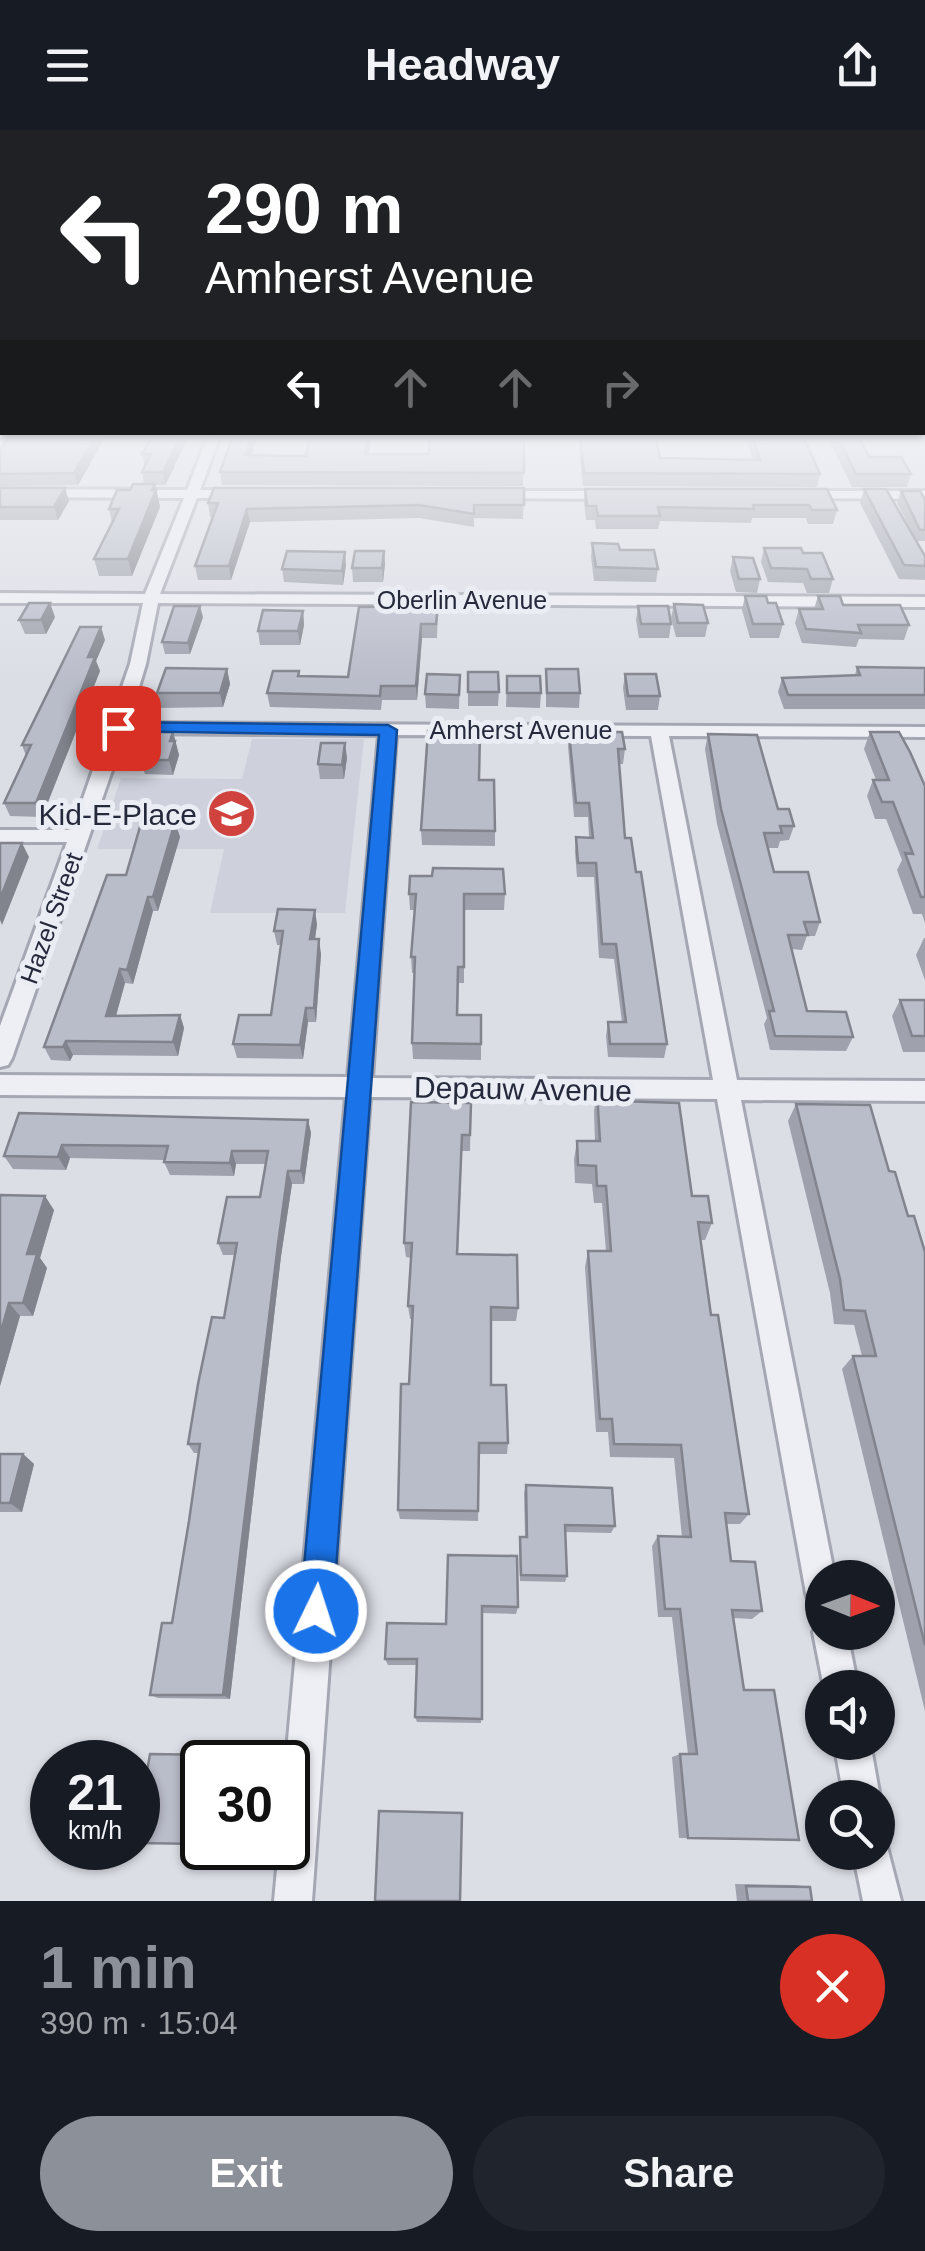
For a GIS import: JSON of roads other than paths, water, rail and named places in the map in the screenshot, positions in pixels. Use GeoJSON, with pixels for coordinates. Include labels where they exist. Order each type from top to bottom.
{"type":"FeatureCollection","features":[{"type":"Feature","properties":{"kind":"street","name":"Hazel Street"},"geometry":{"type":"LineString","coordinates":[[0,1058],[118,728],[138,664],[151,599],[184,519]]}},
{"type":"Feature","properties":{"kind":"street","name":"Oberlin Avenue"},"geometry":{"type":"LineString","coordinates":[[0,598],[925,602]]}},
{"type":"Feature","properties":{"kind":"street","name":"Amherst Avenue"},"geometry":{"type":"LineString","coordinates":[[118,728],[925,732]]}},
{"type":"Feature","properties":{"kind":"street"},"geometry":{"type":"LineString","coordinates":[[293,1901],[388,730]]}},
{"type":"Feature","properties":{"kind":"street"},"geometry":{"type":"LineString","coordinates":[[659,730],[816,1560]]}},
{"type":"Feature","properties":{"kind":"street"},"geometry":{"type":"LineString","coordinates":[[0,836],[80,836]]}},
{"type":"Feature","properties":{"kind":"street","name":"Depauw Avenue"},"geometry":{"type":"LineString","coordinates":[[0,1084],[726,1092],[925,1090]]}},
{"type":"Feature","properties":{"kind":"street"},"geometry":{"type":"LineString","coordinates":[[876,1870],[882,1901]]}},
{"type":"Feature","properties":{"kind":"place","name":"Kid-E-Place"},"geometry":{"type":"Point","coordinates":[232,814]}}]}
